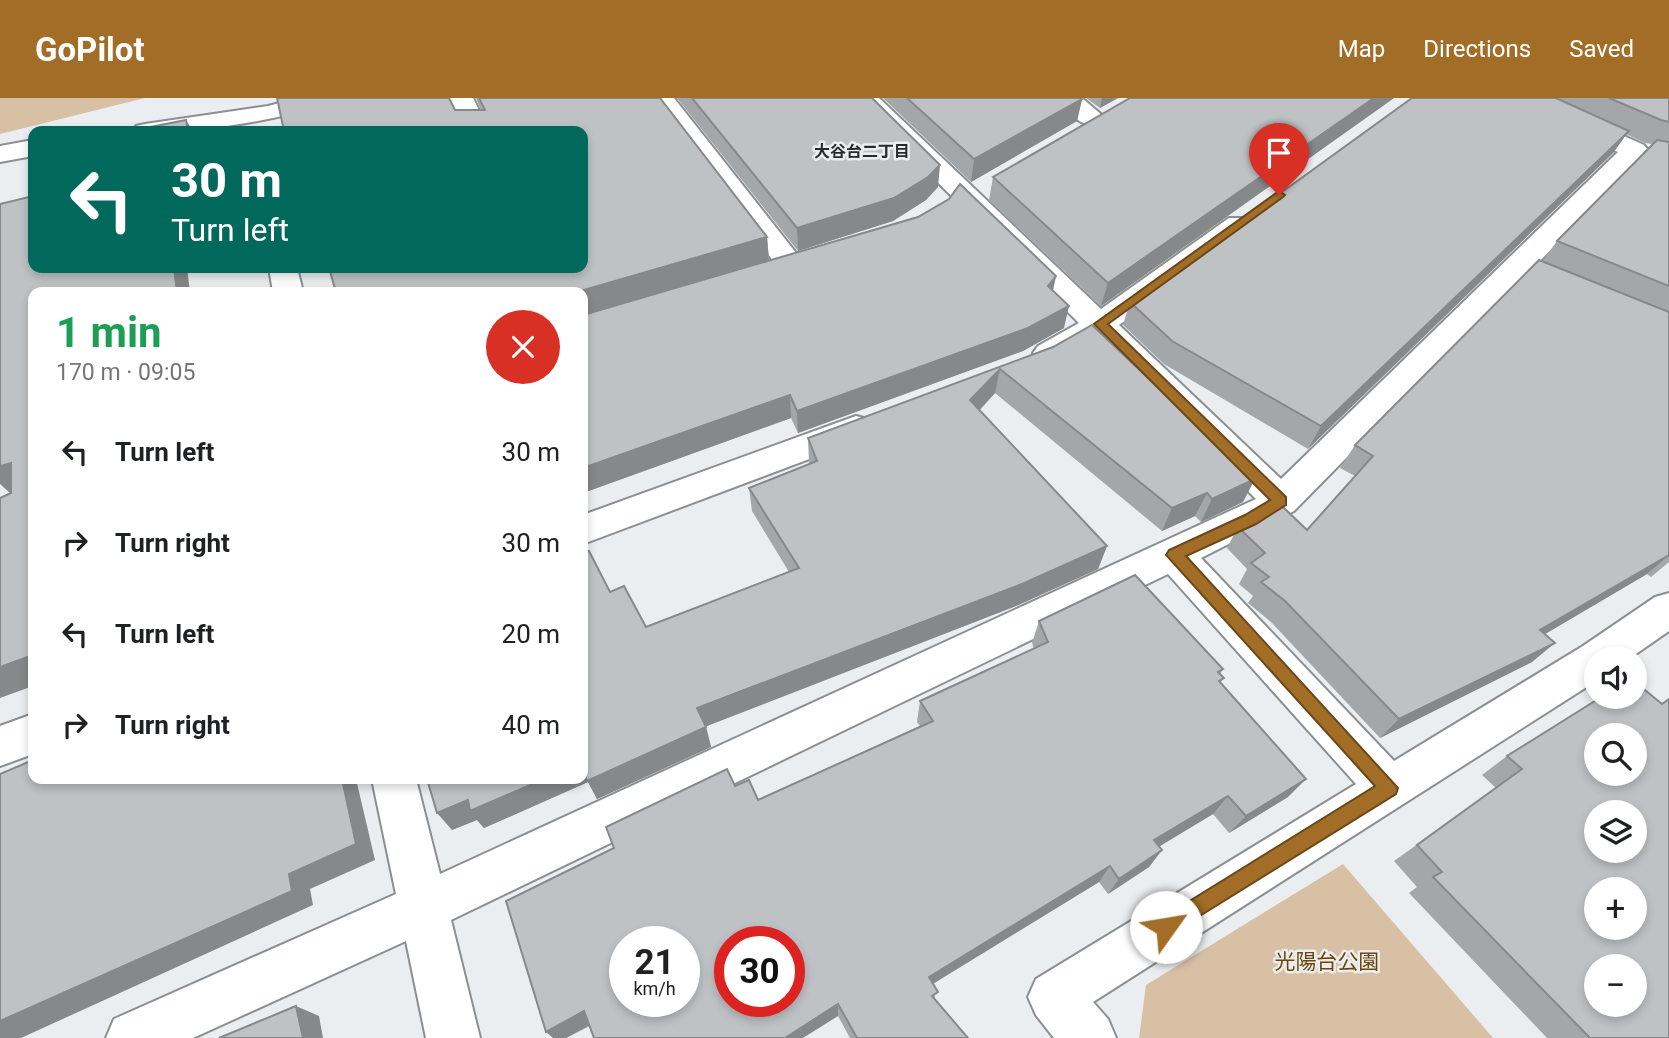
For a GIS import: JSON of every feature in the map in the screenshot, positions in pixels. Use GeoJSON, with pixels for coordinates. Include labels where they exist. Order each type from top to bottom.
{"type":"FeatureCollection","features":[{"type":"Feature","properties":{"kind":"street"},"geometry":{"type":"LineString","coordinates":[[177,126],[278,110],[327,98]]}},
{"type":"Feature","properties":{"kind":"street"},"geometry":{"type":"LineString","coordinates":[[461,98],[475,126]]}},
{"type":"Feature","properties":{"kind":"street"},"geometry":{"type":"LineString","coordinates":[[662,98],[790,265]]}},
{"type":"Feature","properties":{"kind":"street"},"geometry":{"type":"LineString","coordinates":[[865,98],[1281,501]]}},
{"type":"Feature","properties":{"kind":"street"},"geometry":{"type":"LineString","coordinates":[[1067,98],[1109,116],[1075,136]]}},
{"type":"Feature","properties":{"kind":"street"},"geometry":{"type":"LineString","coordinates":[[133,1038],[422,908],[1250,519],[1281,501],[1529,273],[1646,154],[1520,98]]}},
{"type":"Feature","properties":{"kind":"street"},"geometry":{"type":"LineString","coordinates":[[0,154],[28,150]]}},
{"type":"Feature","properties":{"kind":"street"},"geometry":{"type":"LineString","coordinates":[[1022,366],[1100,324],[1257,211]]}},
{"type":"Feature","properties":{"kind":"street"},"geometry":{"type":"LineString","coordinates":[[588,528],[880,419]]}},
{"type":"Feature","properties":{"kind":"street"},"geometry":{"type":"LineString","coordinates":[[1174,555],[1389,788]]}},
{"type":"Feature","properties":{"kind":"street"},"geometry":{"type":"LineString","coordinates":[[1616,646],[1669,609]]}},
{"type":"Feature","properties":{"kind":"street"},"geometry":{"type":"LineString","coordinates":[[1089,1038],[1054,997],[1584,667]]}},
{"type":"Feature","properties":{"kind":"street"},"geometry":{"type":"LineString","coordinates":[[0,746],[28,736]]}},
{"type":"Feature","properties":{"kind":"street"},"geometry":{"type":"LineString","coordinates":[[395,784],[453,1038]]}},
{"type":"Feature","properties":{"kind":"green space"},"geometry":{"type":"Polygon","coordinates":[[[0,98],[145,98],[28,126],[0,134],[0,98]]]}},
{"type":"Feature","properties":{"kind":"green space","name":"光陽台公園"},"geometry":{"type":"Polygon","coordinates":[[[1343,864],[1493,1038],[1139,1038],[1146,985],[1343,864]]]}},
{"type":"Feature","properties":{"kind":"building"},"geometry":{"type":"Polygon","coordinates":[[[277,98],[449,98],[455,110],[485,110],[479,98],[660,98],[767,237],[588,289],[335,287],[330,273],[588,273],[588,126],[283,126],[277,98]]]}},
{"type":"Feature","properties":{"kind":"building"},"geometry":{"type":"Polygon","coordinates":[[[692,98],[872,98],[940,165],[928,177],[894,198],[797,228],[692,98]]]}},
{"type":"Feature","properties":{"kind":"building"},"geometry":{"type":"Polygon","coordinates":[[[907,98],[1081,98],[1082,99],[974,159],[907,98]]]}},
{"type":"Feature","properties":{"kind":"building"},"geometry":{"type":"Polygon","coordinates":[[[1130,98],[1374,98],[1108,283],[993,177],[1130,98]]]}},
{"type":"Feature","properties":{"kind":"building"},"geometry":{"type":"Polygon","coordinates":[[[1412,98],[1556,98],[1629,131],[1321,426],[1172,341],[1130,302],[1412,98]]]}},
{"type":"Feature","properties":{"kind":"building"},"geometry":{"type":"Polygon","coordinates":[[[1609,98],[1669,98],[1669,122],[1661,120],[1609,98]]]}},
{"type":"Feature","properties":{"kind":"building"},"geometry":{"type":"Polygon","coordinates":[[[186,120],[187,126],[155,126],[186,120]]]}},
{"type":"Feature","properties":{"kind":"building"},"geometry":{"type":"Polygon","coordinates":[[[1657,140],[1669,142],[1669,286],[1557,241],[1657,140]]]}},
{"type":"Feature","properties":{"kind":"building"},"geometry":{"type":"Polygon","coordinates":[[[960,184],[1056,276],[1048,286],[1069,306],[1028,328],[797,411],[790,395],[588,466],[588,314],[918,217],[949,199],[960,184]]]}},
{"type":"Feature","properties":{"kind":"building"},"geometry":{"type":"Polygon","coordinates":[[[28,197],[28,273],[175,273],[176,287],[28,287],[28,657],[0,667],[0,498],[11,493],[11,463],[0,466],[0,204],[28,197]]]}},
{"type":"Feature","properties":{"kind":"building"},"geometry":{"type":"Polygon","coordinates":[[[1539,260],[1669,312],[1669,555],[1540,630],[1555,643],[1399,719],[1285,601],[1261,582],[1269,577],[1251,563],[1265,553],[1238,527],[1281,505],[1307,530],[1373,456],[1355,445],[1539,260]]]}},
{"type":"Feature","properties":{"kind":"building"},"geometry":{"type":"Polygon","coordinates":[[[1092,325],[1255,479],[1212,499],[1207,493],[1172,508],[1000,369],[970,400],[1107,546],[1022,584],[697,708],[706,727],[588,781],[588,551],[610,592],[624,586],[646,627],[799,568],[749,488],[817,461],[808,438],[1053,347],[1092,325]]]}},
{"type":"Feature","properties":{"kind":"building"},"geometry":{"type":"Polygon","coordinates":[[[1135,575],[1223,669],[1218,672],[1224,678],[1219,681],[1306,779],[1246,816],[1228,796],[1154,840],[1162,850],[1119,879],[1110,866],[929,977],[938,992],[932,996],[968,1038],[857,1038],[838,1004],[785,1038],[594,1038],[584,1011],[546,1032],[506,901],[614,848],[606,827],[727,769],[735,786],[749,780],[758,800],[933,721],[920,701],[1048,642],[1039,621],[1135,575]]]}},
{"type":"Feature","properties":{"kind":"building"},"geometry":{"type":"Polygon","coordinates":[[[1647,692],[1662,704],[1669,699],[1669,1038],[1590,1038],[1433,877],[1442,872],[1417,845],[1522,769],[1507,756],[1584,708],[1647,709],[1647,692]]]}},
{"type":"Feature","properties":{"kind":"building"},"geometry":{"type":"Polygon","coordinates":[[[28,762],[28,784],[343,784],[356,844],[289,874],[292,891],[0,1021],[0,774],[28,762]]]}},
{"type":"Feature","properties":{"kind":"building"},"geometry":{"type":"Polygon","coordinates":[[[428,784],[532,784],[470,811],[468,800],[437,813],[428,784]]]}},
{"type":"Feature","properties":{"kind":"building"},"geometry":{"type":"Polygon","coordinates":[[[296,1006],[303,1038],[219,1038],[296,1006]]]}},
{"type":"Feature","properties":{"kind":"district","name":"大谷台二丁目"},"geometry":{"type":"Point","coordinates":[862,151]}},
{"type":"Feature","properties":{"kind":"route"},"geometry":{"type":"LineString","coordinates":[[1166,927],[1389,788],[1174,555],[1268,510],[1281,501],[1100,324],[1279,195]]}}]}
